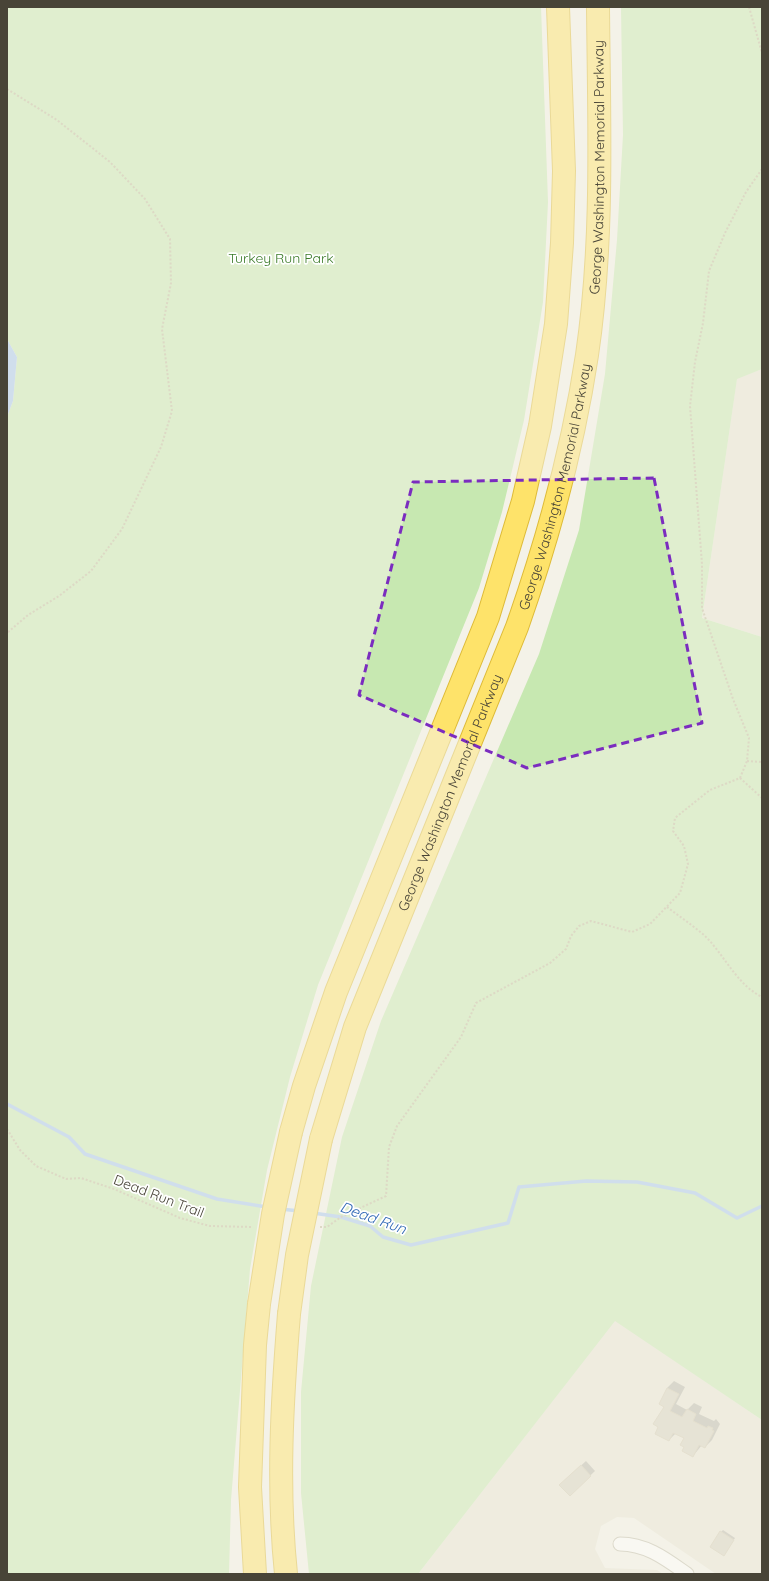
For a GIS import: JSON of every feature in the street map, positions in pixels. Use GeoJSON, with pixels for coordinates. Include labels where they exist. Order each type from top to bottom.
{"type":"FeatureCollection","features":[{"type":"Feature","properties":{"kind":"highway","name":"George Washington Memorial Parkway"},"geometry":{"type":"LineString","coordinates":[[250,1507],[251,1431],[255,1345],[259,1304],[273,1214],[291,1132],[304,1086],[336,992],[488,617],[523,501],[540,426],[556,324],[562,243],[564,171],[558,7]]}},
{"type":"Feature","properties":{"kind":"highway","name":"George Washington Memorial Parkway"},"geometry":{"type":"LineString","coordinates":[[286,1574],[281,1478],[281,1421],[289,1314],[297,1255],[321,1139],[355,1027],[516,627],[533,580],[559,491],[573,430],[587,354],[597,254],[599,131],[598,7]]}},
{"type":"Feature","properties":{"kind":"highway"},"geometry":{"type":"LineString","coordinates":[[246,1574],[250,1507]]}},
{"type":"Feature","properties":{"kind":"highway"},"geometry":{"type":"LineString","coordinates":[[250,1507],[255,1574]]}},
{"type":"Feature","properties":{"kind":"street"},"geometry":{"type":"LineString","coordinates":[[620,1544],[640,1547],[652,1551],[687,1574]]}},
{"type":"Feature","properties":{"kind":"path"},"geometry":{"type":"LineString","coordinates":[[749,7],[762,53]]}},
{"type":"Feature","properties":{"kind":"path"},"geometry":{"type":"LineString","coordinates":[[7,90],[57,120],[110,162],[145,199],[170,239],[170,283],[162,329],[172,411],[161,447],[122,529],[91,571],[59,596],[28,615],[7,633]]}},
{"type":"Feature","properties":{"kind":"path"},"geometry":{"type":"LineString","coordinates":[[319,1227],[327,1226],[341,1217],[386,1196],[389,1147],[397,1126],[461,1038],[476,1003],[550,963],[566,949],[571,936],[579,926],[592,921],[632,932],[650,924],[680,893],[688,864],[684,846],[673,831],[675,818],[710,790],[740,778],[747,761],[749,738],[733,699],[702,608],[702,556],[690,406],[694,362],[703,323],[709,271],[725,232],[742,199],[762,169]]}},
{"type":"Feature","properties":{"kind":"path"},"geometry":{"type":"LineString","coordinates":[[747,761],[762,762]]}},
{"type":"Feature","properties":{"kind":"path"},"geometry":{"type":"LineString","coordinates":[[740,778],[762,798]]}},
{"type":"Feature","properties":{"kind":"path"},"geometry":{"type":"LineString","coordinates":[[667,907],[704,936],[753,993],[762,998]]}},
{"type":"Feature","properties":{"kind":"path","name":"Dead Run Trail"},"geometry":{"type":"LineString","coordinates":[[7,1129],[20,1150],[36,1166],[66,1178],[81,1178],[114,1189],[180,1218],[202,1224],[210,1226],[257,1227]]}},
{"type":"Feature","properties":{"kind":"highlighted area"},"geometry":{"type":"Polygon","coordinates":[[[654,478],[702,723],[527,768],[359,695],[413,482],[654,478]]]}},
{"type":"Feature","properties":{"kind":"shaded area"},"geometry":{"type":"Polygon","coordinates":[[[762,369],[762,637],[702,618],[737,378],[762,369]]]}},
{"type":"Feature","properties":{"kind":"shaded area"},"geometry":{"type":"Polygon","coordinates":[[[615,1320],[762,1420],[762,1574],[716,1574],[634,1518],[617,1517],[601,1526],[595,1549],[605,1568],[657,1570],[663,1574],[418,1574],[615,1320]]]}},
{"type":"Feature","properties":{"kind":"green space","name":"Turkey Run Park"},"geometry":{"type":"Polygon","coordinates":[[[7,7],[541,7],[548,202],[543,302],[524,420],[502,512],[479,588],[318,985],[290,1077],[267,1170],[250,1269],[231,1500],[229,1574],[7,1574],[7,417],[13,401],[17,357],[7,339],[7,7]]]}},
{"type":"Feature","properties":{"kind":"green space"},"geometry":{"type":"Polygon","coordinates":[[[621,7],[762,7],[762,369],[737,379],[702,618],[762,637],[762,1420],[615,1321],[418,1574],[309,1574],[301,1493],[301,1392],[311,1286],[342,1137],[381,1021],[539,654],[579,530],[605,374],[617,240],[623,135],[621,7]]]}},
{"type":"Feature","properties":{"kind":"water"},"geometry":{"type":"Polygon","coordinates":[[[7,339],[17,357],[13,401],[7,417],[7,339]]]}},
{"type":"Feature","properties":{"kind":"building"},"geometry":{"type":"Polygon","coordinates":[[[667,1388],[679,1394],[670,1411],[682,1417],[687,1409],[696,1414],[693,1421],[707,1428],[708,1426],[713,1428],[712,1430],[714,1431],[705,1448],[699,1445],[693,1457],[682,1451],[684,1447],[680,1445],[684,1438],[673,1433],[669,1441],[655,1434],[658,1427],[653,1424],[664,1407],[659,1404],[667,1388]]]}},
{"type":"Feature","properties":{"kind":"building"},"geometry":{"type":"Polygon","coordinates":[[[581,1465],[591,1476],[570,1496],[559,1485],[581,1465]]]}},
{"type":"Feature","properties":{"kind":"building"},"geometry":{"type":"Polygon","coordinates":[[[720,1531],[734,1540],[724,1556],[710,1547],[720,1531]]]}},
{"type":"Feature","properties":{"kind":"waterway","name":"Dead Run"},"geometry":{"type":"LineString","coordinates":[[7,1104],[69,1137],[85,1154],[217,1199],[267,1207]]}},
{"type":"Feature","properties":{"kind":"waterway","name":"Dead Run"},"geometry":{"type":"LineString","coordinates":[[313,1213],[341,1217],[370,1226],[383,1237],[411,1245],[508,1223],[519,1187],[586,1181],[637,1182],[695,1193],[737,1218],[762,1206]]}},
{"type":"Feature","properties":{"kind":"waterway","name":"Dead Run"},"geometry":{"type":"LineString","coordinates":[[281,1209],[299,1211]]}}]}
